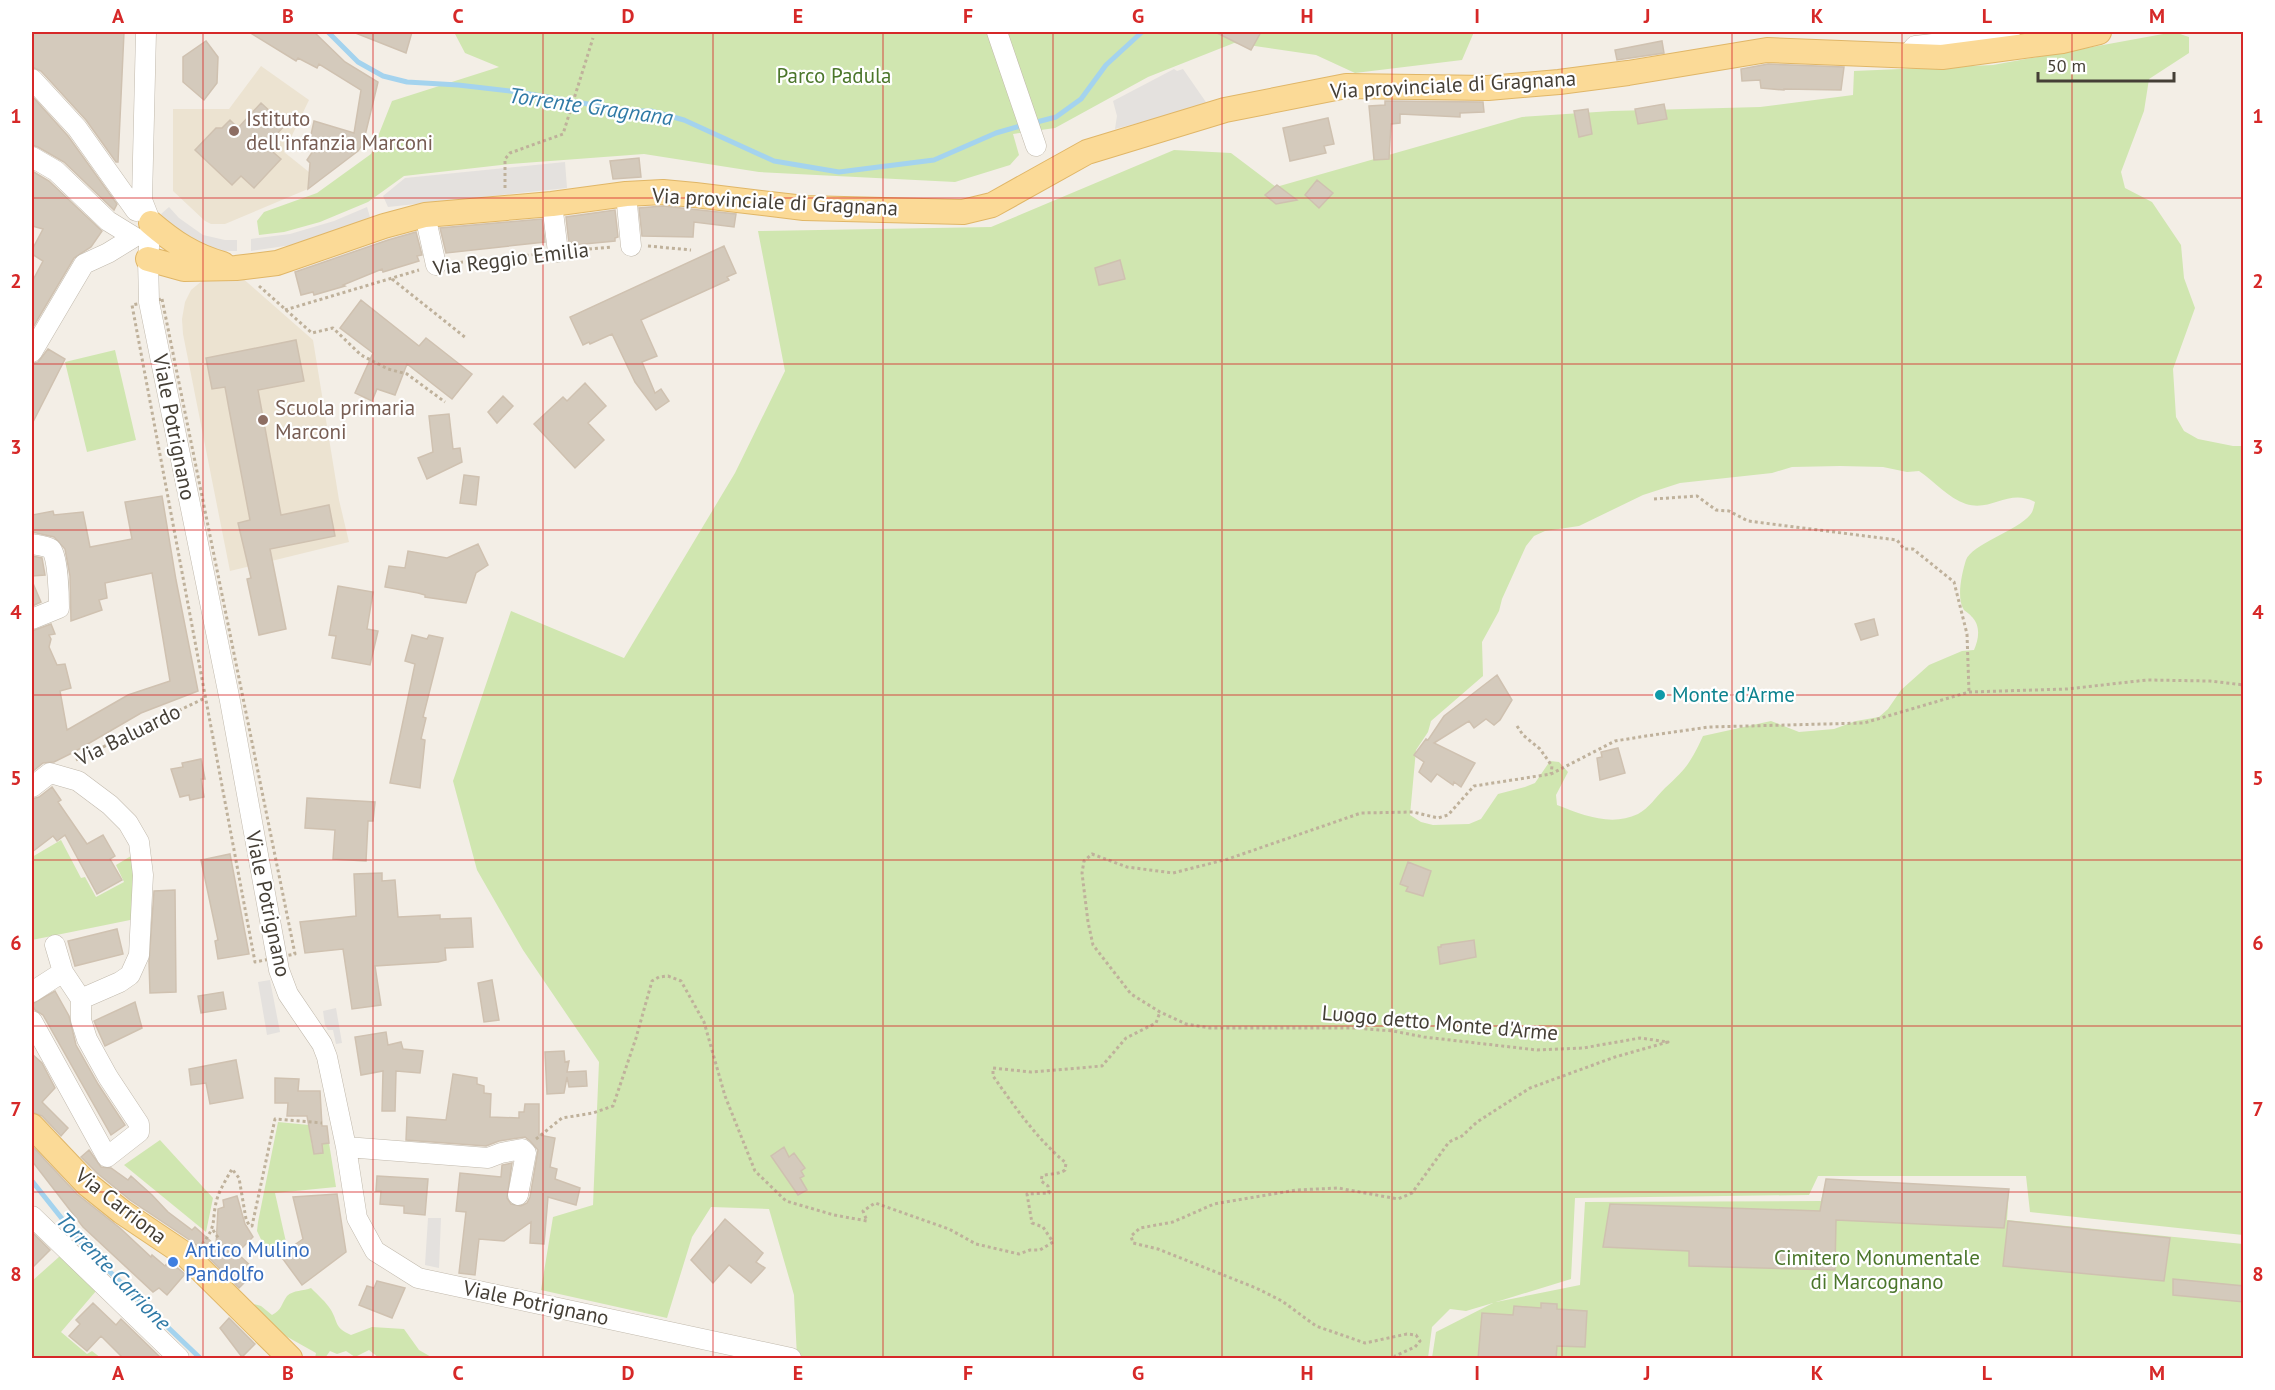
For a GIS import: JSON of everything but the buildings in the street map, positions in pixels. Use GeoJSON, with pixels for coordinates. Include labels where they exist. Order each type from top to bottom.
{"type":"FeatureCollection","features":[{"type":"Feature","properties":{"kind":"main road","name":"Via provinciale di Gragnana"},"geometry":{"type":"LineString","coordinates":[[148,259],[184,269],[236,268],[277,263],[384,226],[425,215],[552,204],[626,194],[674,193],[804,208],[963,212],[992,205],[1087,152],[1226,110],[1346,86],[1488,88],[1547,83],[1628,73],[1767,50],[1942,57],[2062,41],[2099,32]]}},
{"type":"Feature","properties":{"kind":"main road"},"geometry":{"type":"LineString","coordinates":[[141,218],[171,242],[206,259],[236,268]]}},
{"type":"Feature","properties":{"kind":"main road","name":"Via Carriona"},"geometry":{"type":"LineString","coordinates":[[32,1126],[87,1184],[190,1260],[290,1359]]}},
{"type":"Feature","properties":{"kind":"street","name":"Viale Potrignano"},"geometry":{"type":"LineString","coordinates":[[146,32],[141,218],[148,259],[149,302],[230,701],[279,970],[288,994],[322,1044],[327,1058],[346,1147],[357,1218],[375,1251],[418,1278],[791,1359]]}},
{"type":"Feature","properties":{"kind":"street"},"geometry":{"type":"LineString","coordinates":[[997,32],[1036,146]]}},
{"type":"Feature","properties":{"kind":"street","name":"Via provinciale di Gragnana"},"geometry":{"type":"LineString","coordinates":[[1908,56],[1910,50],[1915,46],[1987,38],[2010,32]]}},
{"type":"Feature","properties":{"kind":"street"},"geometry":{"type":"LineString","coordinates":[[32,79],[76,128],[141,218]]}},
{"type":"Feature","properties":{"kind":"street"},"geometry":{"type":"LineString","coordinates":[[32,157],[56,171],[108,221],[141,218]]}},
{"type":"Feature","properties":{"kind":"street"},"geometry":{"type":"LineString","coordinates":[[626,194],[631,246]]}},
{"type":"Feature","properties":{"kind":"street"},"geometry":{"type":"LineString","coordinates":[[552,204],[558,252]]}},
{"type":"Feature","properties":{"kind":"street"},"geometry":{"type":"LineString","coordinates":[[425,215],[436,265]]}},
{"type":"Feature","properties":{"kind":"street"},"geometry":{"type":"LineString","coordinates":[[32,352],[84,264],[108,253],[141,218]]}},
{"type":"Feature","properties":{"kind":"street"},"geometry":{"type":"LineString","coordinates":[[32,544],[49,548],[55,554],[59,608],[32,619]]}},
{"type":"Feature","properties":{"kind":"street","name":"Via Baluardo"},"geometry":{"type":"LineString","coordinates":[[32,787],[50,773],[78,781],[110,805],[128,823],[139,842],[143,875],[139,955],[130,975],[120,982],[81,999]]}},
{"type":"Feature","properties":{"kind":"street"},"geometry":{"type":"LineString","coordinates":[[32,1021],[107,1157],[139,1132],[139,1124],[108,1077],[87,1039],[81,1020],[81,999],[63,972],[55,945]]}},
{"type":"Feature","properties":{"kind":"street"},"geometry":{"type":"LineString","coordinates":[[32,992],[63,972]]}},
{"type":"Feature","properties":{"kind":"street"},"geometry":{"type":"LineString","coordinates":[[346,1147],[488,1158],[522,1149],[526,1153],[518,1195]]}},
{"type":"Feature","properties":{"kind":"street"},"geometry":{"type":"LineString","coordinates":[[32,1216],[179,1359]]}},
{"type":"Feature","properties":{"kind":"path"},"geometry":{"type":"LineString","coordinates":[[508,207],[504,182],[505,159],[510,153],[563,134],[592,38]]}},
{"type":"Feature","properties":{"kind":"path","name":"Via Reggio Emilia"},"geometry":{"type":"LineString","coordinates":[[285,310],[436,265],[631,246],[691,250]]}},
{"type":"Feature","properties":{"kind":"path","name":"Via Reggio Emilia"},"geometry":{"type":"LineString","coordinates":[[392,279],[466,338]]}},
{"type":"Feature","properties":{"kind":"path"},"geometry":{"type":"LineString","coordinates":[[259,286],[312,333],[333,328],[361,355],[388,369],[407,374],[445,402]]}},
{"type":"Feature","properties":{"kind":"path"},"geometry":{"type":"LineString","coordinates":[[1654,499],[1697,496],[1716,510],[1729,511],[1748,521],[1897,540],[1904,549],[1913,549],[1954,582],[1967,634],[1969,692]]}},
{"type":"Feature","properties":{"kind":"path"},"geometry":{"type":"LineString","coordinates":[[522,1149],[530,1139],[539,1138],[562,1118],[593,1113],[613,1106],[652,981],[668,975],[681,981],[704,1022],[725,1096],[755,1171],[786,1201],[834,1215],[867,1221],[863,1211],[875,1203],[949,1229],[976,1244],[1019,1254],[1030,1250],[1040,1251],[1053,1242],[1043,1227],[1032,1223],[1027,1194],[1049,1193],[1048,1186],[1041,1181],[1042,1176],[1049,1173],[1060,1173],[1065,1170],[1066,1163],[1047,1147],[1030,1127],[993,1076],[993,1068],[1031,1072],[1102,1065],[1126,1038],[1156,1023],[1160,1012],[1131,994],[1093,945],[1082,873],[1084,861],[1092,854],[1127,867],[1173,873],[1228,858],[1361,813],[1413,812],[1438,818],[1448,814],[1474,786],[1551,774],[1615,741],[1709,727],[1864,723],[1969,692],[2067,689],[2147,680],[2210,681],[2244,685]]}},
{"type":"Feature","properties":{"kind":"path","name":"Via Baluardo"},"geometry":{"type":"LineString","coordinates":[[50,773],[206,698]]}},
{"type":"Feature","properties":{"kind":"path"},"geometry":{"type":"LineString","coordinates":[[1517,726],[1523,735],[1540,749],[1552,766],[1551,774]]}},
{"type":"Feature","properties":{"kind":"path","name":"Luogo detto Monte d'Arme"},"geometry":{"type":"LineString","coordinates":[[1160,1012],[1186,1024],[1210,1028],[1375,1029],[1537,1050],[1583,1048],[1640,1038],[1668,1042],[1616,1057],[1530,1088],[1477,1122],[1462,1136],[1449,1142],[1412,1193],[1398,1199],[1338,1188],[1298,1190],[1214,1204],[1173,1222],[1140,1228],[1131,1236],[1133,1243],[1158,1249],[1256,1288],[1282,1302],[1317,1326],[1365,1343],[1407,1334],[1416,1335],[1420,1341],[1415,1347],[1395,1356],[1395,1359]]}},
{"type":"Feature","properties":{"kind":"path"},"geometry":{"type":"LineString","coordinates":[[190,1260],[213,1230],[217,1200],[232,1168],[239,1178],[246,1219],[252,1226],[275,1119],[329,1124]]}},
{"type":"Feature","properties":{"kind":"path"},"geometry":{"type":"LineString","coordinates":[[213,1230],[219,1239]]}},
{"type":"Feature","properties":{"kind":"shaded area","name":"Istituto dell'infanzia Marconi"},"geometry":{"type":"Polygon","coordinates":[[[261,66],[309,100],[284,152],[309,172],[308,189],[225,224],[211,224],[173,191],[173,109],[229,109],[261,66]]]}},
{"type":"Feature","properties":{"kind":"shaded area"},"geometry":{"type":"Polygon","coordinates":[[[1174,69],[1177,71],[1183,69],[1208,105],[1115,129],[1117,116],[1113,101],[1174,69]]]}},
{"type":"Feature","properties":{"kind":"shaded area"},"geometry":{"type":"Polygon","coordinates":[[[565,162],[567,188],[388,207],[383,196],[405,178],[565,162]]]}},
{"type":"Feature","properties":{"kind":"shaded area"},"geometry":{"type":"Polygon","coordinates":[[[169,207],[179,218],[203,235],[237,240],[237,251],[224,251],[199,245],[170,225],[161,214],[169,207]]]}},
{"type":"Feature","properties":{"kind":"shaded area"},"geometry":{"type":"Polygon","coordinates":[[[367,207],[370,217],[339,231],[292,245],[251,251],[251,239],[290,234],[334,221],[367,207]]]}},
{"type":"Feature","properties":{"kind":"shaded area","name":"Scuola primaria Marconi"},"geometry":{"type":"Polygon","coordinates":[[[240,276],[313,340],[339,500],[349,542],[230,571],[183,334],[182,319],[185,302],[191,290],[203,280],[240,276]]]}},
{"type":"Feature","properties":{"kind":"shaded area"},"geometry":{"type":"Polygon","coordinates":[[[270,980],[280,1032],[267,1035],[258,982],[270,980]]]}},
{"type":"Feature","properties":{"kind":"shaded area"},"geometry":{"type":"Polygon","coordinates":[[[336,1008],[342,1043],[336,1044],[333,1030],[328,1030],[325,1025],[323,1011],[336,1008]]]}},
{"type":"Feature","properties":{"kind":"shaded area"},"geometry":{"type":"Polygon","coordinates":[[[428,1218],[441,1218],[439,1268],[425,1265],[428,1218]]]}},
{"type":"Feature","properties":{"kind":"green space","name":"Parco Padula"},"geometry":{"type":"Polygon","coordinates":[[[454,32],[1474,32],[1462,60],[1355,73],[1316,55],[1234,43],[1148,77],[1055,128],[1013,134],[1019,155],[1010,165],[955,182],[759,172],[644,154],[510,164],[404,176],[368,202],[320,222],[284,232],[259,235],[257,221],[264,212],[317,193],[371,154],[392,101],[499,67],[465,53],[454,32]]]}},
{"type":"Feature","properties":{"kind":"green space","name":"Cimitero Monumentale di Marcognano"},"geometry":{"type":"Polygon","coordinates":[[[2174,32],[2189,37],[2189,53],[2149,79],[2144,111],[2121,172],[2125,188],[2152,202],[2181,245],[2184,278],[2195,308],[2173,369],[2176,417],[2184,431],[2198,439],[2243,446],[2243,1235],[2030,1212],[2026,1176],[1818,1176],[1809,1195],[1575,1198],[1571,1279],[1496,1302],[1580,1285],[1585,1202],[1821,1201],[1826,1179],[2009,1189],[2007,1220],[2243,1244],[2243,1358],[1432,1358],[1436,1332],[1493,1303],[1466,1311],[1450,1309],[1432,1327],[1428,1358],[797,1358],[794,1295],[769,1209],[711,1207],[692,1237],[667,1318],[541,1290],[553,1217],[593,1205],[599,1062],[523,950],[477,870],[453,781],[511,611],[624,658],[735,473],[785,371],[758,231],[991,227],[1174,150],[1231,153],[1276,187],[1522,117],[1612,111],[1760,107],[1853,95],[1854,71],[1993,65],[2174,32]],[[1792,467],[1772,473],[1680,483],[1643,495],[1579,526],[1545,531],[1534,536],[1526,546],[1502,599],[1499,611],[1482,642],[1483,676],[1431,721],[1428,732],[1416,750],[1410,815],[1421,822],[1433,825],[1469,824],[1481,819],[1498,794],[1535,783],[1550,761],[1559,762],[1568,772],[1556,795],[1557,805],[1607,820],[1628,818],[1646,809],[1678,776],[1691,759],[1703,736],[1771,721],[1799,732],[1834,729],[1856,721],[1879,717],[1888,709],[1901,690],[1929,665],[1962,651],[1974,650],[1978,628],[1964,610],[1960,599],[1966,560],[1977,548],[2024,521],[2031,514],[2035,502],[2026,498],[2017,498],[1984,505],[1966,504],[1947,494],[1919,471],[1907,472],[1883,467],[1792,467]]]}},
{"type":"Feature","properties":{"kind":"green space"},"geometry":{"type":"Polygon","coordinates":[[[115,350],[136,440],[87,452],[65,362],[115,350]]]}},
{"type":"Feature","properties":{"kind":"green space"},"geometry":{"type":"Polygon","coordinates":[[[61,840],[81,878],[85,877],[96,897],[124,882],[116,865],[131,856],[136,867],[135,919],[32,940],[32,857],[61,840]]]}},
{"type":"Feature","properties":{"kind":"green space"},"geometry":{"type":"Polygon","coordinates":[[[278,1122],[309,1125],[312,1146],[329,1143],[336,1187],[275,1193],[286,1242],[268,1254],[257,1231],[278,1122]]]}},
{"type":"Feature","properties":{"kind":"green space"},"geometry":{"type":"Polygon","coordinates":[[[160,1140],[213,1198],[206,1232],[124,1165],[160,1140]]]}},
{"type":"Feature","properties":{"kind":"green space"},"geometry":{"type":"Polygon","coordinates":[[[60,1256],[96,1291],[61,1332],[87,1354],[92,1351],[101,1358],[32,1358],[32,1281],[60,1256]]]}},
{"type":"Feature","properties":{"kind":"green space"},"geometry":{"type":"Polygon","coordinates":[[[311,1288],[327,1304],[339,1327],[351,1335],[372,1327],[404,1329],[419,1350],[433,1358],[379,1358],[369,1350],[355,1357],[346,1351],[337,1354],[330,1351],[325,1358],[315,1358],[316,1353],[275,1330],[254,1304],[261,1306],[272,1315],[280,1309],[289,1294],[311,1288]]]}},
{"type":"Feature","properties":{"kind":"waterway","name":"Torrente Gragnana"},"geometry":{"type":"LineString","coordinates":[[328,32],[358,62],[383,76],[407,82],[518,92],[629,111],[651,111],[684,120],[774,161],[839,172],[934,160],[996,133],[1024,125]]}},
{"type":"Feature","properties":{"kind":"waterway","name":"Torrente Gragnana"},"geometry":{"type":"LineString","coordinates":[[1033,123],[1056,117],[1081,99],[1106,65],[1142,32]]}},
{"type":"Feature","properties":{"kind":"waterway","name":"Torrente Carrione"},"geometry":{"type":"LineString","coordinates":[[32,1181],[87,1250],[200,1358]]}},
{"type":"Feature","properties":{"kind":"place","name":"Istituto dell'infanzia Marconi"},"geometry":{"type":"Point","coordinates":[234,131]}},
{"type":"Feature","properties":{"kind":"place","name":"Scuola primaria Marconi"},"geometry":{"type":"Point","coordinates":[263,420]}},
{"type":"Feature","properties":{"kind":"place","name":"Monte d'Arme"},"geometry":{"type":"Point","coordinates":[1660,695]}},
{"type":"Feature","properties":{"kind":"place","name":"Antico Mulino Pandolfo"},"geometry":{"type":"Point","coordinates":[173,1262]}}]}
